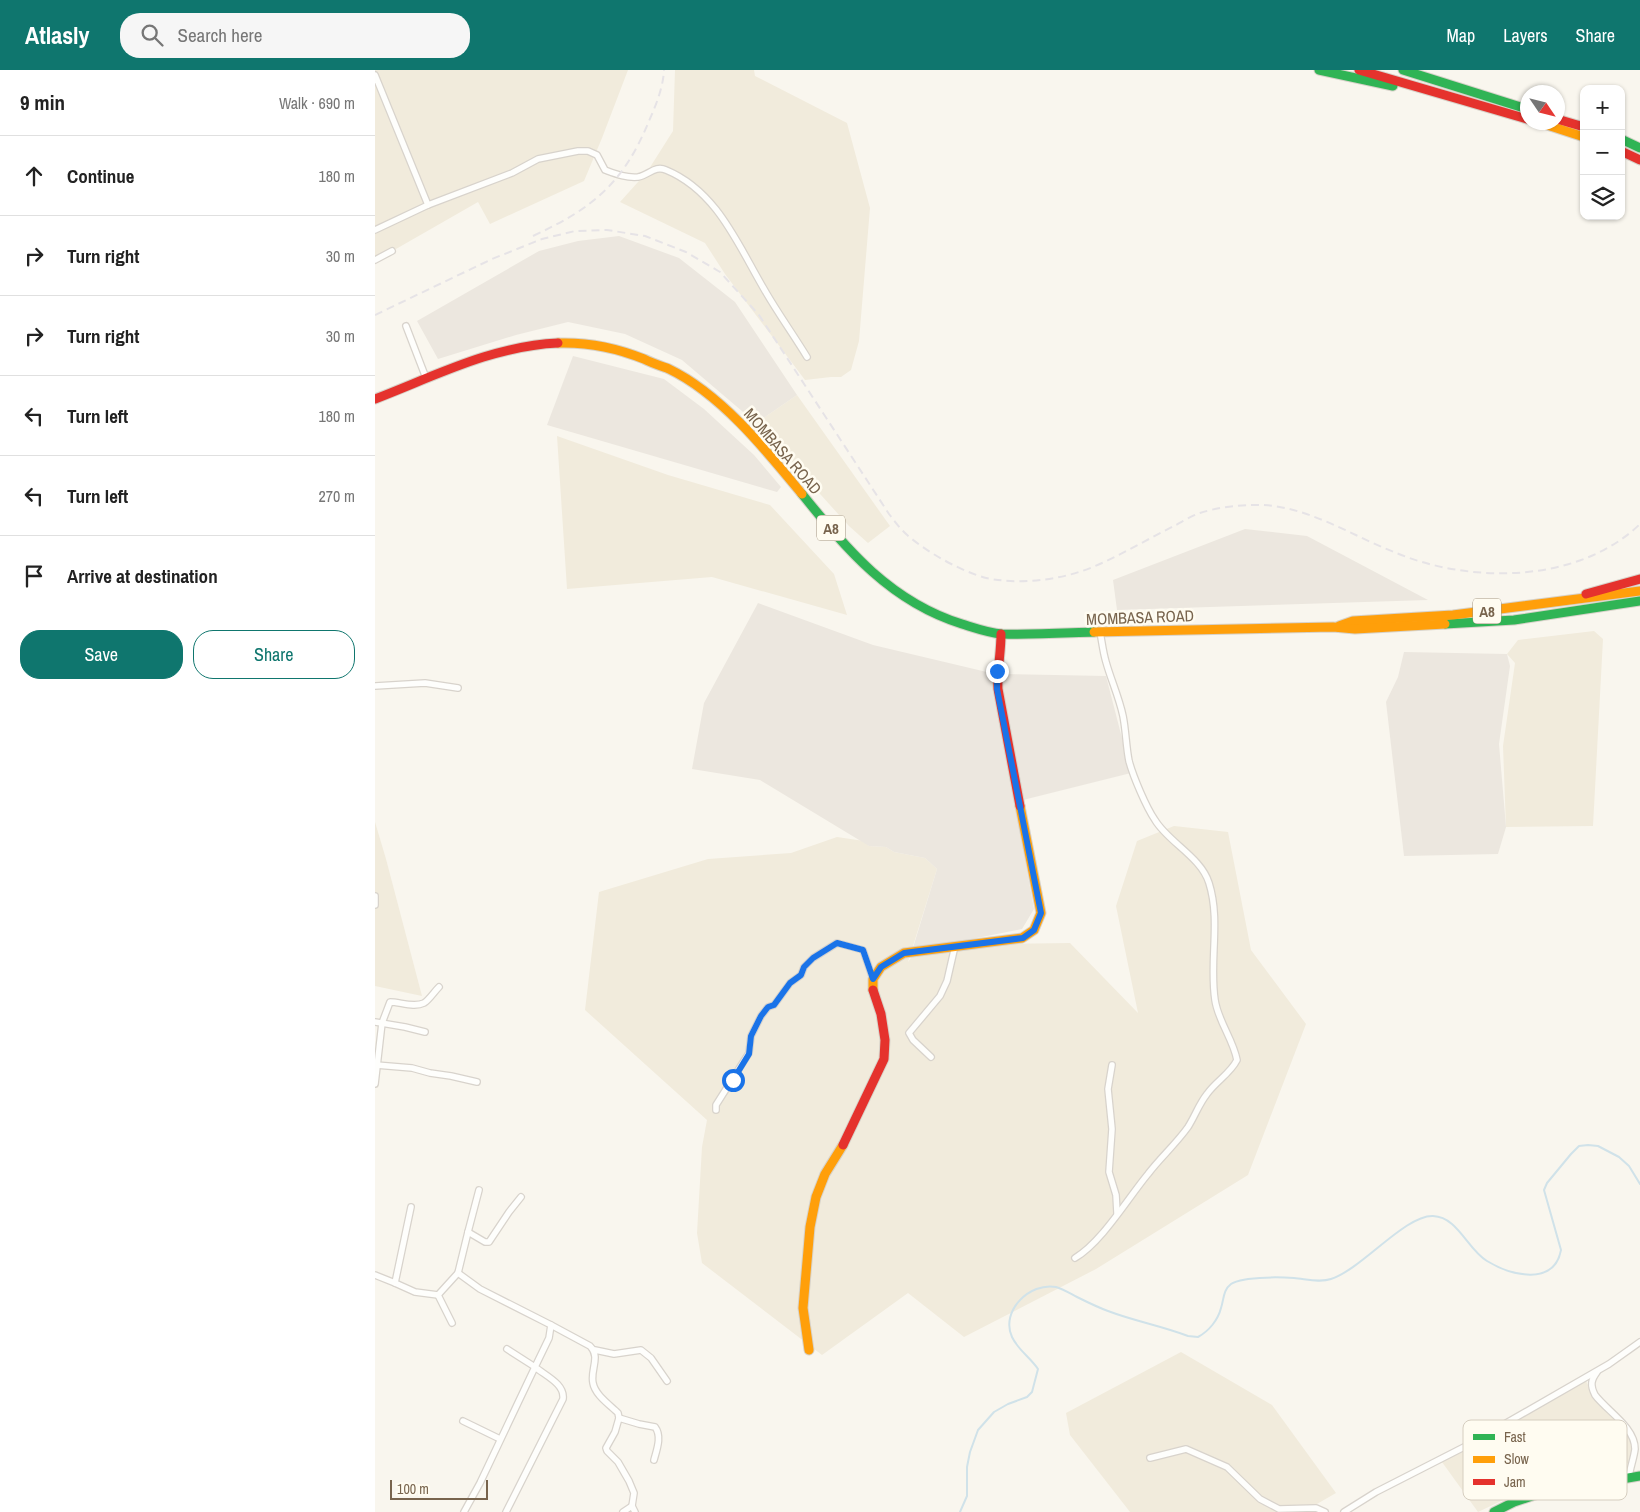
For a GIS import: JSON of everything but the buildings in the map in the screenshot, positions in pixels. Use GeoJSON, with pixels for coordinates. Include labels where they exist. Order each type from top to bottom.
{"type":"FeatureCollection","features":[{"type":"Feature","properties":{"kind":"main road"},"geometry":{"type":"LineString","coordinates":[[1319,70],[1431,95],[1450,97]]}},
{"type":"Feature","properties":{"kind":"main road"},"geometry":{"type":"LineString","coordinates":[[1359,70],[1520,117]]}},
{"type":"Feature","properties":{"kind":"main road"},"geometry":{"type":"LineString","coordinates":[[1403,70],[1520,107]]}},
{"type":"Feature","properties":{"kind":"main road"},"geometry":{"type":"LineString","coordinates":[[1408,70],[1419,75]]}},
{"type":"Feature","properties":{"kind":"main road"},"geometry":{"type":"LineString","coordinates":[[1565,121],[1580,126]]}},
{"type":"Feature","properties":{"kind":"main road"},"geometry":{"type":"LineString","coordinates":[[1563,130],[1580,136]]}},
{"type":"Feature","properties":{"kind":"main road"},"geometry":{"type":"LineString","coordinates":[[1625,141],[1640,148]]}},
{"type":"Feature","properties":{"kind":"main road"},"geometry":{"type":"LineString","coordinates":[[1625,153],[1640,160]]}},
{"type":"Feature","properties":{"kind":"main road","name":"MOMBASA ROAD"},"geometry":{"type":"LineString","coordinates":[[375,399],[469,360],[518,347],[548,343],[566,342],[601,345],[660,364],[682,375],[723,405],[759,441],[798,490],[854,554],[885,584],[930,612],[971,628],[1001,634],[1084,634],[1100,632],[1333,627],[1355,629],[1513,620],[1640,600]]}},
{"type":"Feature","properties":{"kind":"main road"},"geometry":{"type":"LineString","coordinates":[[1566,600],[1640,579]]}},
{"type":"Feature","properties":{"kind":"main road","name":"MOMBASA ROAD"},"geometry":{"type":"LineString","coordinates":[[1333,627],[1353,621],[1453,615],[1640,591]]}},
{"type":"Feature","properties":{"kind":"main road"},"geometry":{"type":"LineString","coordinates":[[809,1350],[803,1308],[810,1227],[815,1197],[825,1174],[843,1145],[884,1059],[885,1040],[881,1014],[873,987],[873,979],[881,967],[904,953],[1023,938],[1034,930],[1041,913],[997,689],[997,671],[1001,655],[1001,634]]}},
{"type":"Feature","properties":{"kind":"main road"},"geometry":{"type":"LineString","coordinates":[[1629,1477],[1640,1476]]}},
{"type":"Feature","properties":{"kind":"main road"},"geometry":{"type":"LineString","coordinates":[[1494,1512],[1519,1500]]}},
{"type":"Feature","properties":{"kind":"street"},"geometry":{"type":"LineString","coordinates":[[375,75],[428,205]]}},
{"type":"Feature","properties":{"kind":"street"},"geometry":{"type":"LineString","coordinates":[[375,230],[428,205],[512,173],[538,159],[567,153],[588,152],[597,155],[605,170],[628,177],[641,177],[654,169],[664,169],[694,186],[713,206],[733,234],[764,289],[807,356]]}},
{"type":"Feature","properties":{"kind":"street"},"geometry":{"type":"LineString","coordinates":[[375,260],[392,250]]}},
{"type":"Feature","properties":{"kind":"street"},"geometry":{"type":"LineString","coordinates":[[406,326],[426,378]]}},
{"type":"Feature","properties":{"kind":"street"},"geometry":{"type":"LineString","coordinates":[[1075,1258],[1082,1254],[1107,1228],[1148,1174],[1187,1128],[1206,1094],[1217,1081],[1225,1076],[1237,1060],[1235,1050],[1215,1001],[1213,979],[1215,918],[1209,881],[1204,871],[1181,847],[1163,832],[1154,819],[1133,774],[1123,718],[1105,660],[1100,632]]}},
{"type":"Feature","properties":{"kind":"street"},"geometry":{"type":"LineString","coordinates":[[375,686],[425,683],[458,688]]}},
{"type":"Feature","properties":{"kind":"street"},"geometry":{"type":"LineString","coordinates":[[375,896],[375,905]]}},
{"type":"Feature","properties":{"kind":"street"},"geometry":{"type":"LineString","coordinates":[[716,1110],[717,1105],[749,1054],[751,1036],[761,1016],[768,1007],[774,1005],[790,983],[801,975],[804,967],[813,958],[837,943],[863,950],[873,979]]}},
{"type":"Feature","properties":{"kind":"street"},"geometry":{"type":"LineString","coordinates":[[931,1056],[913,1040],[909,1033],[940,996],[947,981],[955,946]]}},
{"type":"Feature","properties":{"kind":"street"},"geometry":{"type":"LineString","coordinates":[[375,1084],[383,1023],[390,1002],[414,1005],[424,1003],[439,988]]}},
{"type":"Feature","properties":{"kind":"street"},"geometry":{"type":"LineString","coordinates":[[375,1022],[425,1032]]}},
{"type":"Feature","properties":{"kind":"street"},"geometry":{"type":"LineString","coordinates":[[377,1065],[412,1068],[477,1082]]}},
{"type":"Feature","properties":{"kind":"street"},"geometry":{"type":"LineString","coordinates":[[1112,1065],[1107,1089],[1112,1129],[1109,1172],[1116,1194],[1117,1214]]}},
{"type":"Feature","properties":{"kind":"street"},"geometry":{"type":"LineString","coordinates":[[439,1295],[458,1274],[479,1190]]}},
{"type":"Feature","properties":{"kind":"street"},"geometry":{"type":"LineString","coordinates":[[468,1232],[485,1242],[489,1242],[521,1197]]}},
{"type":"Feature","properties":{"kind":"street"},"geometry":{"type":"LineString","coordinates":[[395,1283],[411,1207]]}},
{"type":"Feature","properties":{"kind":"street"},"geometry":{"type":"LineString","coordinates":[[458,1274],[480,1289],[591,1346],[595,1350],[614,1354],[641,1350],[651,1358],[667,1381]]}},
{"type":"Feature","properties":{"kind":"street"},"geometry":{"type":"LineString","coordinates":[[375,1275],[415,1292],[439,1295]]}},
{"type":"Feature","properties":{"kind":"street"},"geometry":{"type":"LineString","coordinates":[[439,1295],[452,1324]]}},
{"type":"Feature","properties":{"kind":"street"},"geometry":{"type":"LineString","coordinates":[[464,1512],[480,1483],[549,1338],[551,1325]]}},
{"type":"Feature","properties":{"kind":"street"},"geometry":{"type":"LineString","coordinates":[[1511,1420],[1598,1370],[1640,1342]]}},
{"type":"Feature","properties":{"kind":"street"},"geometry":{"type":"LineString","coordinates":[[506,1512],[563,1399],[564,1392],[561,1387],[535,1367],[507,1349]]}},
{"type":"Feature","properties":{"kind":"street"},"geometry":{"type":"LineString","coordinates":[[595,1350],[593,1385],[618,1413],[619,1418],[615,1432],[606,1448],[618,1462],[634,1493],[634,1509],[623,1512]]}},
{"type":"Feature","properties":{"kind":"street"},"geometry":{"type":"LineString","coordinates":[[1598,1370],[1592,1380],[1592,1389],[1600,1402],[1619,1420]]}},
{"type":"Feature","properties":{"kind":"street"},"geometry":{"type":"LineString","coordinates":[[619,1418],[655,1427],[658,1431],[658,1440],[654,1460]]}},
{"type":"Feature","properties":{"kind":"street"},"geometry":{"type":"LineString","coordinates":[[463,1421],[500,1439]]}},
{"type":"Feature","properties":{"kind":"street"},"geometry":{"type":"LineString","coordinates":[[1627,1430],[1634,1444],[1629,1477]]}},
{"type":"Feature","properties":{"kind":"street"},"geometry":{"type":"LineString","coordinates":[[1344,1512],[1376,1492],[1463,1448]]}},
{"type":"Feature","properties":{"kind":"street"},"geometry":{"type":"LineString","coordinates":[[1149,1458],[1186,1449],[1227,1467],[1260,1499],[1278,1511],[1316,1508],[1325,1512]]}},
{"type":"Feature","properties":{"kind":"shaded area"},"geometry":{"type":"Polygon","coordinates":[[[375,70],[628,70],[584,181],[490,224],[478,202],[375,261],[375,70]]]}},
{"type":"Feature","properties":{"kind":"shaded area"},"geometry":{"type":"Polygon","coordinates":[[[675,70],[754,70],[755,76],[847,123],[870,208],[859,341],[851,370],[841,377],[805,380],[725,274],[705,243],[620,202],[647,172],[673,131],[675,70]]]}},
{"type":"Feature","properties":{"kind":"shaded area"},"geometry":{"type":"Polygon","coordinates":[[[619,236],[679,258],[735,302],[797,395],[756,423],[682,360],[625,334],[568,322],[516,335],[438,359],[417,321],[539,251],[578,241],[619,236]]]}},
{"type":"Feature","properties":{"kind":"shaded area"},"geometry":{"type":"Polygon","coordinates":[[[573,356],[664,379],[704,409],[754,455],[781,487],[777,492],[547,425],[573,356]]]}},
{"type":"Feature","properties":{"kind":"shaded area"},"geometry":{"type":"Polygon","coordinates":[[[797,395],[890,526],[868,543],[849,526],[756,423],[797,395]]]}},
{"type":"Feature","properties":{"kind":"shaded area"},"geometry":{"type":"Polygon","coordinates":[[[557,436],[668,475],[770,505],[834,574],[847,615],[712,577],[567,589],[557,436]]]}},
{"type":"Feature","properties":{"kind":"shaded area"},"geometry":{"type":"Polygon","coordinates":[[[1245,529],[1307,536],[1428,600],[1117,610],[1113,580],[1245,529]]]}},
{"type":"Feature","properties":{"kind":"shaded area"},"geometry":{"type":"Polygon","coordinates":[[[758,603],[873,645],[991,673],[1034,909],[1022,929],[912,951],[937,869],[925,858],[894,852],[886,847],[869,846],[760,780],[692,769],[704,703],[758,603]]]}},
{"type":"Feature","properties":{"kind":"shaded area"},"geometry":{"type":"Polygon","coordinates":[[[1594,631],[1603,639],[1593,826],[1506,827],[1503,746],[1515,663],[1507,654],[1518,640],[1594,631]]]}},
{"type":"Feature","properties":{"kind":"shaded area"},"geometry":{"type":"Polygon","coordinates":[[[1404,652],[1507,654],[1510,666],[1499,744],[1506,827],[1498,854],[1404,856],[1386,702],[1398,677],[1404,652]]]}},
{"type":"Feature","properties":{"kind":"shaded area"},"geometry":{"type":"Polygon","coordinates":[[[1000,674],[1106,676],[1131,773],[1023,800],[1000,674]]]}},
{"type":"Feature","properties":{"kind":"shaded area"},"geometry":{"type":"Polygon","coordinates":[[[375,822],[386,859],[422,996],[375,986],[375,822]]]}},
{"type":"Feature","properties":{"kind":"shaded area"},"geometry":{"type":"Polygon","coordinates":[[[1174,826],[1228,832],[1251,950],[1306,1024],[1248,1175],[1096,1269],[964,1337],[908,1293],[822,1355],[702,1263],[697,1233],[702,1147],[707,1120],[585,1010],[599,892],[708,859],[791,853],[837,837],[864,841],[869,846],[886,847],[894,852],[925,858],[937,869],[908,962],[915,952],[1005,944],[1070,943],[1138,1013],[1116,906],[1137,841],[1174,826]]]}},
{"type":"Feature","properties":{"kind":"shaded area"},"geometry":{"type":"Polygon","coordinates":[[[1181,1352],[1272,1405],[1336,1493],[1303,1512],[1130,1512],[1070,1435],[1066,1413],[1181,1352]]]}},
{"type":"Feature","properties":{"kind":"shaded area"},"geometry":{"type":"Polygon","coordinates":[[[1586,1381],[1592,1393],[1615,1420],[1517,1420],[1586,1381]]]}},
{"type":"Feature","properties":{"kind":"shaded area"},"geometry":{"type":"Polygon","coordinates":[[[1627,1434],[1633,1444],[1631,1459],[1628,1463],[1627,1434]]]}},
{"type":"Feature","properties":{"kind":"shaded area"},"geometry":{"type":"Polygon","coordinates":[[[1463,1450],[1463,1491],[1442,1462],[1463,1450]]]}},
{"type":"Feature","properties":{"kind":"shaded area"},"geometry":{"type":"Polygon","coordinates":[[[1469,1500],[1503,1500],[1478,1512],[1469,1500]]]}},
{"type":"Feature","properties":{"kind":"waterway"},"geometry":{"type":"LineString","coordinates":[[960,1512],[967,1496],[967,1467],[978,1430],[994,1412],[1027,1397],[1032,1392],[1038,1369],[1015,1342],[1009,1327],[1014,1308],[1020,1300],[1036,1289],[1056,1287],[1118,1315],[1188,1336],[1198,1337],[1213,1325],[1220,1312],[1225,1292],[1228,1286],[1233,1283],[1248,1279],[1277,1277],[1318,1281],[1331,1279],[1356,1265],[1397,1233],[1422,1218],[1433,1216],[1449,1222],[1480,1256],[1496,1266],[1530,1275],[1550,1269],[1557,1262],[1561,1250],[1544,1190],[1547,1183],[1579,1146],[1598,1146],[1619,1157],[1629,1166],[1640,1184]]}},
{"type":"Feature","properties":{"kind":"railway"},"geometry":{"type":"LineString","coordinates":[[533,236],[554,226],[589,204],[617,178],[639,143],[657,103],[664,70]]}},
{"type":"Feature","properties":{"kind":"railway"},"geometry":{"type":"LineString","coordinates":[[375,315],[492,259],[542,239],[575,231],[607,230],[645,236],[686,252],[720,272],[759,315],[900,528],[921,546],[947,562],[974,574],[998,580],[1025,581],[1051,579],[1077,573],[1111,559],[1197,514],[1219,508],[1239,506],[1271,506],[1289,509],[1325,521],[1377,545],[1424,562],[1455,570],[1488,573],[1522,572],[1555,568],[1586,558],[1615,544],[1640,524]]}},
{"type":"Feature","properties":{"kind":"traffic: fast"},"geometry":{"type":"LineString","coordinates":[[1319,70],[1393,86]]}},
{"type":"Feature","properties":{"kind":"traffic: fast"},"geometry":{"type":"LineString","coordinates":[[1403,70],[1520,107]]}},
{"type":"Feature","properties":{"kind":"traffic: fast"},"geometry":{"type":"LineString","coordinates":[[1625,141],[1640,148]]}},
{"type":"Feature","properties":{"kind":"traffic: fast"},"geometry":{"type":"LineString","coordinates":[[802,494],[836,535],[872,572],[913,602],[937,614],[992,633],[1094,632]]}},
{"type":"Feature","properties":{"kind":"traffic: fast"},"geometry":{"type":"LineString","coordinates":[[1445,624],[1514,620],[1640,601]]}},
{"type":"Feature","properties":{"kind":"traffic: fast"},"geometry":{"type":"LineString","coordinates":[[1627,1478],[1640,1476]]}},
{"type":"Feature","properties":{"kind":"traffic: fast"},"geometry":{"type":"LineString","coordinates":[[1494,1512],[1520,1500]]}},
{"type":"Feature","properties":{"kind":"traffic: slow"},"geometry":{"type":"LineString","coordinates":[[1563,130],[1580,136]]}},
{"type":"Feature","properties":{"kind":"traffic: slow"},"geometry":{"type":"LineString","coordinates":[[558,343],[602,346],[634,355],[669,369],[688,380],[707,393],[742,424],[802,494]]}},
{"type":"Feature","properties":{"kind":"traffic: slow"},"geometry":{"type":"LineString","coordinates":[[1339,626],[1353,621],[1453,615],[1640,591]]}},
{"type":"Feature","properties":{"kind":"traffic: slow"},"geometry":{"type":"LineString","coordinates":[[1094,632],[1333,627],[1355,629],[1445,624]]}},
{"type":"Feature","properties":{"kind":"traffic: slow"},"geometry":{"type":"LineString","coordinates":[[873,990],[873,979],[881,967],[904,953],[1022,938],[1034,930],[1041,913],[1020,806]]}},
{"type":"Feature","properties":{"kind":"traffic: slow"},"geometry":{"type":"LineString","coordinates":[[809,1350],[803,1308],[810,1227],[816,1197],[825,1174],[843,1145]]}},
{"type":"Feature","properties":{"kind":"traffic: jam"},"geometry":{"type":"LineString","coordinates":[[1359,70],[1520,117]]}},
{"type":"Feature","properties":{"kind":"traffic: jam"},"geometry":{"type":"LineString","coordinates":[[1565,121],[1580,126]]}},
{"type":"Feature","properties":{"kind":"traffic: jam"},"geometry":{"type":"LineString","coordinates":[[1625,153],[1640,160]]}},
{"type":"Feature","properties":{"kind":"traffic: jam"},"geometry":{"type":"LineString","coordinates":[[375,399],[487,356],[534,345],[558,343]]}},
{"type":"Feature","properties":{"kind":"traffic: jam"},"geometry":{"type":"LineString","coordinates":[[1586,594],[1640,579]]}},
{"type":"Feature","properties":{"kind":"traffic: jam"},"geometry":{"type":"LineString","coordinates":[[1001,634],[998,689],[1020,806]]}},
{"type":"Feature","properties":{"kind":"traffic: jam"},"geometry":{"type":"LineString","coordinates":[[843,1145],[884,1059],[885,1040],[881,1014],[873,990]]}},
{"type":"Feature","properties":{"kind":"route"},"geometry":{"type":"LineString","coordinates":[[733,1080],[749,1054],[751,1036],[761,1016],[768,1007],[774,1005],[790,983],[801,975],[804,967],[813,958],[837,943],[863,950],[873,979],[881,967],[904,953],[1023,938],[1034,930],[1041,913],[1005,720],[997,689],[997,671]]}}]}
